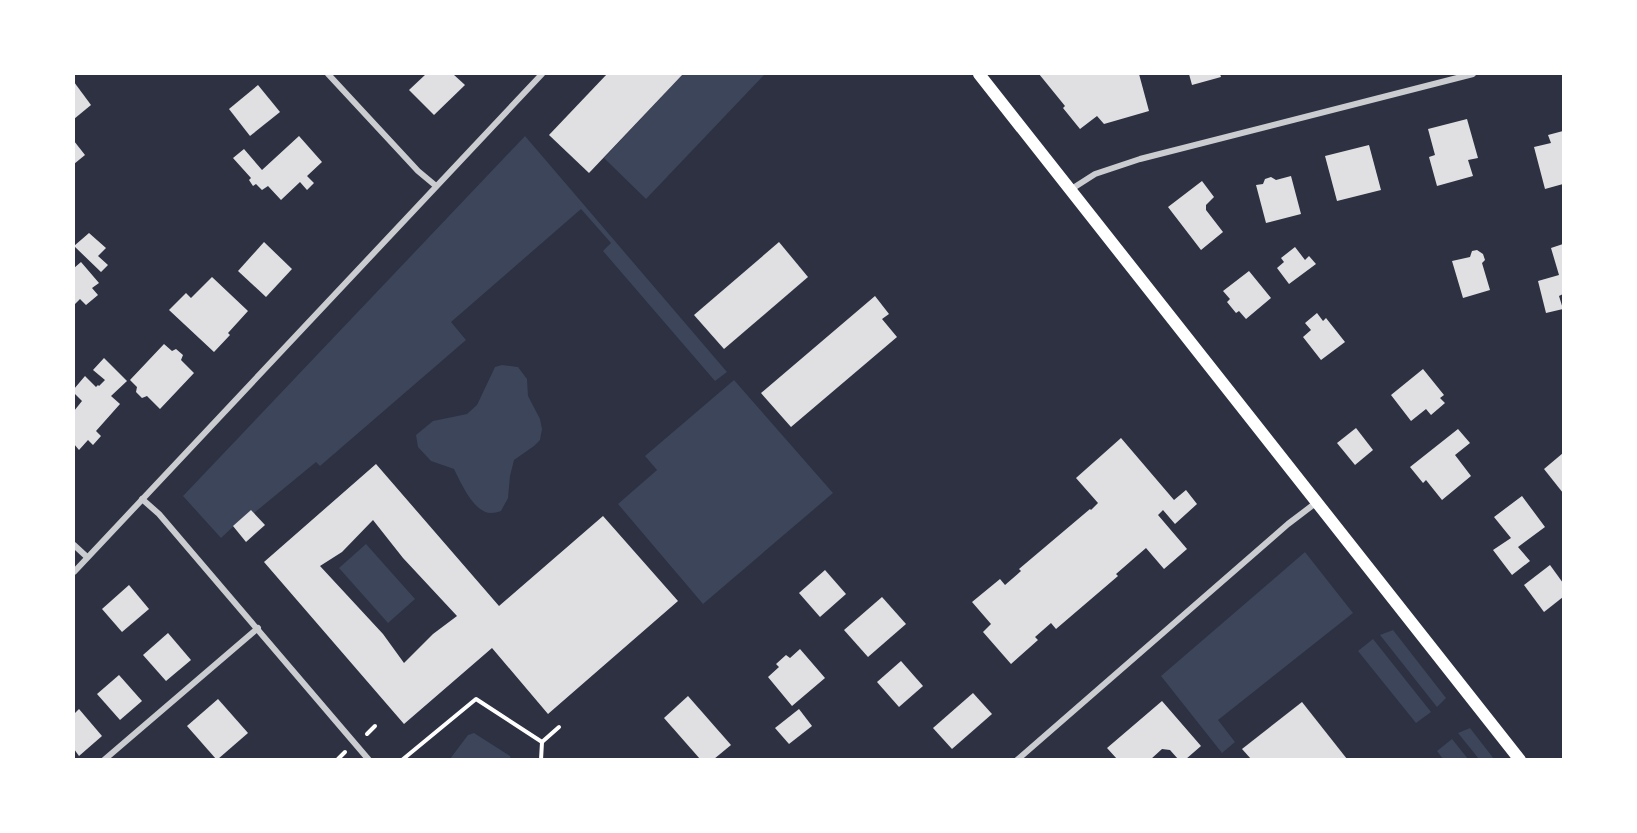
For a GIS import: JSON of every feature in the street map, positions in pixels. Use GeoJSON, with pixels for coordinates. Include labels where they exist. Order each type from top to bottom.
{"type":"FeatureCollection","features":[{"type":"Feature","properties":{"kind":"main road"},"geometry":{"type":"LineString","coordinates":[[979,74],[1520,759]]}},
{"type":"Feature","properties":{"kind":"street"},"geometry":{"type":"LineString","coordinates":[[328,74],[418,171],[436,186]]}},
{"type":"Feature","properties":{"kind":"street"},"geometry":{"type":"LineString","coordinates":[[74,572],[542,74]]}},
{"type":"Feature","properties":{"kind":"street"},"geometry":{"type":"LineString","coordinates":[[1070,190],[1095,174],[1140,159],[1473,74]]}},
{"type":"Feature","properties":{"kind":"street"},"geometry":{"type":"LineString","coordinates":[[142,499],[159,514],[369,759]]}},
{"type":"Feature","properties":{"kind":"street"},"geometry":{"type":"LineString","coordinates":[[1017,759],[1288,524],[1317,502]]}},
{"type":"Feature","properties":{"kind":"street"},"geometry":{"type":"LineString","coordinates":[[74,545],[87,557]]}},
{"type":"Feature","properties":{"kind":"street"},"geometry":{"type":"LineString","coordinates":[[104,759],[258,628]]}},
{"type":"Feature","properties":{"kind":"path"},"geometry":{"type":"LineString","coordinates":[[402,759],[476,699],[542,742]]}},
{"type":"Feature","properties":{"kind":"path"},"geometry":{"type":"LineString","coordinates":[[541,759],[542,742],[559,727]]}},
{"type":"Feature","properties":{"kind":"shaded area"},"geometry":{"type":"Polygon","coordinates":[[[683,74],[765,74],[646,199],[604,158],[683,74]]]}},
{"type":"Feature","properties":{"kind":"shaded area"},"geometry":{"type":"Polygon","coordinates":[[[525,136],[727,372],[715,381],[603,251],[611,243],[581,209],[451,322],[466,340],[320,466],[316,462],[254,513],[251,510],[221,538],[183,496],[525,136]]]}},
{"type":"Feature","properties":{"kind":"shaded area"},"geometry":{"type":"Polygon","coordinates":[[[502,365],[518,367],[527,379],[528,396],[540,419],[542,429],[540,440],[514,460],[508,498],[501,511],[491,513],[485,512],[474,503],[454,469],[431,461],[418,447],[416,435],[433,421],[467,414],[477,405],[495,367],[502,365]]]}},
{"type":"Feature","properties":{"kind":"shaded area"},"geometry":{"type":"Polygon","coordinates":[[[734,380],[833,493],[703,604],[618,504],[657,470],[645,456],[734,380]]]}},
{"type":"Feature","properties":{"kind":"shaded area"},"geometry":{"type":"Polygon","coordinates":[[[366,544],[415,599],[388,623],[339,568],[366,544]]]}},
{"type":"Feature","properties":{"kind":"shaded area"},"geometry":{"type":"Polygon","coordinates":[[[1305,552],[1353,613],[1218,720],[1235,742],[1222,753],[1161,676],[1305,552]]]}},
{"type":"Feature","properties":{"kind":"shaded area"},"geometry":{"type":"Polygon","coordinates":[[[1393,630],[1446,698],[1437,707],[1380,635],[1393,630]]]}},
{"type":"Feature","properties":{"kind":"shaded area"},"geometry":{"type":"Polygon","coordinates":[[[1373,639],[1431,712],[1416,723],[1358,651],[1373,639]]]}},
{"type":"Feature","properties":{"kind":"shaded area"},"geometry":{"type":"Polygon","coordinates":[[[1470,728],[1494,759],[1479,759],[1458,733],[1470,728]]]}},
{"type":"Feature","properties":{"kind":"shaded area"},"geometry":{"type":"Polygon","coordinates":[[[474,733],[510,756],[511,759],[450,759],[468,735],[474,733]]]}},
{"type":"Feature","properties":{"kind":"shaded area"},"geometry":{"type":"Polygon","coordinates":[[[1452,739],[1468,759],[1443,759],[1437,751],[1452,739]]]}},
{"type":"Feature","properties":{"kind":"building"},"geometry":{"type":"Polygon","coordinates":[[[426,74],[453,74],[465,85],[434,115],[409,90],[426,74]]]}},
{"type":"Feature","properties":{"kind":"building"},"geometry":{"type":"Polygon","coordinates":[[[607,74],[683,74],[589,173],[549,135],[607,74]]]}},
{"type":"Feature","properties":{"kind":"building"},"geometry":{"type":"Polygon","coordinates":[[[1039,74],[1139,74],[1149,111],[1104,124],[1097,116],[1080,129],[1039,74]]]}},
{"type":"Feature","properties":{"kind":"building"},"geometry":{"type":"Polygon","coordinates":[[[1189,74],[1220,74],[1221,77],[1192,85],[1189,74]]]}},
{"type":"Feature","properties":{"kind":"building"},"geometry":{"type":"Polygon","coordinates":[[[74,82],[91,105],[74,119],[74,82]]]}},
{"type":"Feature","properties":{"kind":"building"},"geometry":{"type":"Polygon","coordinates":[[[258,85],[280,112],[250,136],[229,109],[258,85]]]}},
{"type":"Feature","properties":{"kind":"building"},"geometry":{"type":"Polygon","coordinates":[[[1467,119],[1478,158],[1468,160],[1473,176],[1437,186],[1429,157],[1435,155],[1428,129],[1467,119]]]}},
{"type":"Feature","properties":{"kind":"building"},"geometry":{"type":"Polygon","coordinates":[[[1563,131],[1563,184],[1545,189],[1534,147],[1551,143],[1548,135],[1563,131]]]}},
{"type":"Feature","properties":{"kind":"building"},"geometry":{"type":"Polygon","coordinates":[[[299,136],[322,162],[307,176],[314,183],[307,190],[300,182],[281,200],[268,186],[262,190],[256,184],[253,186],[249,180],[251,178],[233,158],[244,149],[262,170],[299,136]]]}},
{"type":"Feature","properties":{"kind":"building"},"geometry":{"type":"Polygon","coordinates":[[[74,141],[85,155],[74,164],[74,141]]]}},
{"type":"Feature","properties":{"kind":"building"},"geometry":{"type":"Polygon","coordinates":[[[1369,145],[1381,190],[1337,201],[1325,156],[1369,145]]]}},
{"type":"Feature","properties":{"kind":"building"},"geometry":{"type":"Polygon","coordinates":[[[1291,176],[1301,214],[1266,223],[1256,185],[1263,184],[1265,179],[1271,177],[1276,180],[1291,176]]]}},
{"type":"Feature","properties":{"kind":"building"},"geometry":{"type":"Polygon","coordinates":[[[1202,181],[1214,197],[1206,205],[1206,210],[1223,232],[1201,250],[1168,207],[1202,181]]]}},
{"type":"Feature","properties":{"kind":"building"},"geometry":{"type":"Polygon","coordinates":[[[89,233],[106,248],[98,256],[108,265],[101,272],[74,246],[89,233]]]}},
{"type":"Feature","properties":{"kind":"building"},"geometry":{"type":"Polygon","coordinates":[[[264,242],[292,269],[266,297],[238,271],[264,242]]]}},
{"type":"Feature","properties":{"kind":"building"},"geometry":{"type":"Polygon","coordinates":[[[779,242],[808,277],[724,349],[694,315],[779,242]]]}},
{"type":"Feature","properties":{"kind":"building"},"geometry":{"type":"Polygon","coordinates":[[[1563,244],[1563,294],[1559,296],[1563,309],[1546,313],[1538,281],[1559,275],[1551,248],[1563,244]]]}},
{"type":"Feature","properties":{"kind":"building"},"geometry":{"type":"Polygon","coordinates":[[[1295,247],[1305,260],[1309,256],[1316,264],[1289,284],[1277,268],[1284,262],[1281,258],[1295,247]]]}},
{"type":"Feature","properties":{"kind":"building"},"geometry":{"type":"Polygon","coordinates":[[[1477,250],[1483,254],[1485,260],[1482,263],[1490,290],[1463,298],[1452,261],[1470,257],[1472,251],[1477,250]]]}},
{"type":"Feature","properties":{"kind":"building"},"geometry":{"type":"Polygon","coordinates":[[[81,262],[99,283],[92,288],[98,295],[86,305],[80,299],[74,305],[74,268],[81,262]]]}},
{"type":"Feature","properties":{"kind":"building"},"geometry":{"type":"Polygon","coordinates":[[[1249,271],[1271,298],[1246,319],[1239,311],[1236,313],[1227,302],[1230,299],[1223,291],[1249,271]]]}},
{"type":"Feature","properties":{"kind":"building"},"geometry":{"type":"Polygon","coordinates":[[[212,277],[248,311],[214,352],[169,310],[186,293],[191,298],[212,277]]]}},
{"type":"Feature","properties":{"kind":"building"},"geometry":{"type":"Polygon","coordinates":[[[875,296],[889,314],[882,319],[897,337],[791,427],[761,393],[875,296]]]}},
{"type":"Feature","properties":{"kind":"building"},"geometry":{"type":"Polygon","coordinates":[[[1317,313],[1323,321],[1326,318],[1345,342],[1321,360],[1303,337],[1311,330],[1305,323],[1317,313]]]}},
{"type":"Feature","properties":{"kind":"building"},"geometry":{"type":"Polygon","coordinates":[[[164,344],[172,351],[176,349],[183,355],[181,360],[194,373],[160,409],[147,396],[142,398],[136,392],[137,387],[130,380],[164,344]]]}},
{"type":"Feature","properties":{"kind":"building"},"geometry":{"type":"Polygon","coordinates":[[[104,358],[127,381],[111,396],[120,404],[96,431],[101,436],[93,445],[88,440],[79,450],[74,444],[74,411],[82,401],[74,393],[74,389],[85,376],[96,387],[105,380],[93,370],[104,358]]]}},
{"type":"Feature","properties":{"kind":"building"},"geometry":{"type":"Polygon","coordinates":[[[1423,369],[1444,395],[1440,398],[1445,403],[1431,415],[1426,409],[1411,421],[1391,395],[1423,369]]]}},
{"type":"Feature","properties":{"kind":"building"},"geometry":{"type":"Polygon","coordinates":[[[1356,428],[1373,450],[1355,465],[1337,443],[1356,428]]]}},
{"type":"Feature","properties":{"kind":"building"},"geometry":{"type":"Polygon","coordinates":[[[1458,429],[1470,443],[1455,455],[1471,476],[1442,500],[1426,480],[1423,483],[1410,467],[1458,429]]]}},
{"type":"Feature","properties":{"kind":"building"},"geometry":{"type":"Polygon","coordinates":[[[1121,438],[1174,500],[1186,490],[1197,504],[1175,524],[1163,510],[1158,515],[1187,549],[1164,569],[1146,548],[1116,574],[1118,576],[1056,629],[1051,623],[1035,637],[1038,640],[1011,664],[983,632],[991,624],[972,602],[1000,579],[1005,585],[1021,571],[1019,569],[1098,503],[1076,478],[1121,438]]]}},
{"type":"Feature","properties":{"kind":"building"},"geometry":{"type":"Polygon","coordinates":[[[1563,453],[1563,493],[1544,469],[1563,453]]]}},
{"type":"Feature","properties":{"kind":"building"},"geometry":{"type":"Polygon","coordinates":[[[376,464],[499,606],[603,516],[678,601],[548,714],[492,648],[404,724],[264,562],[376,464]],[[373,520],[342,552],[320,566],[383,634],[404,663],[433,634],[457,616],[403,558],[373,520]]]}},
{"type":"Feature","properties":{"kind":"building"},"geometry":{"type":"Polygon","coordinates":[[[1522,496],[1545,527],[1518,547],[1530,561],[1512,575],[1493,550],[1511,538],[1494,517],[1522,496]]]}},
{"type":"Feature","properties":{"kind":"building"},"geometry":{"type":"Polygon","coordinates":[[[251,510],[265,525],[246,542],[233,526],[251,510]]]}},
{"type":"Feature","properties":{"kind":"building"},"geometry":{"type":"Polygon","coordinates":[[[1550,565],[1563,583],[1563,597],[1544,612],[1524,585],[1550,565]]]}},
{"type":"Feature","properties":{"kind":"building"},"geometry":{"type":"Polygon","coordinates":[[[825,570],[846,594],[820,617],[799,593],[825,570]]]}},
{"type":"Feature","properties":{"kind":"building"},"geometry":{"type":"Polygon","coordinates":[[[129,585],[149,609],[122,632],[102,609],[129,585]]]}},
{"type":"Feature","properties":{"kind":"building"},"geometry":{"type":"Polygon","coordinates":[[[882,597],[906,624],[868,657],[844,630],[882,597]]]}},
{"type":"Feature","properties":{"kind":"building"},"geometry":{"type":"Polygon","coordinates":[[[168,633],[191,660],[166,681],[143,655],[168,633]]]}},
{"type":"Feature","properties":{"kind":"building"},"geometry":{"type":"Polygon","coordinates":[[[800,649],[825,678],[792,706],[768,677],[779,667],[776,664],[786,655],[790,658],[800,649]]]}},
{"type":"Feature","properties":{"kind":"building"},"geometry":{"type":"Polygon","coordinates":[[[901,661],[923,686],[899,707],[877,682],[901,661]]]}},
{"type":"Feature","properties":{"kind":"building"},"geometry":{"type":"Polygon","coordinates":[[[119,675],[142,701],[120,720],[97,694],[119,675]]]}},
{"type":"Feature","properties":{"kind":"building"},"geometry":{"type":"Polygon","coordinates":[[[973,693],[992,714],[952,749],[933,728],[973,693]]]}},
{"type":"Feature","properties":{"kind":"building"},"geometry":{"type":"Polygon","coordinates":[[[688,696],[731,745],[714,759],[700,759],[664,718],[688,696]]]}},
{"type":"Feature","properties":{"kind":"building"},"geometry":{"type":"Polygon","coordinates":[[[218,699],[248,733],[216,759],[187,726],[218,699]]]}},
{"type":"Feature","properties":{"kind":"building"},"geometry":{"type":"Polygon","coordinates":[[[1162,701],[1201,746],[1186,759],[1178,759],[1170,750],[1162,749],[1151,759],[1117,759],[1107,748],[1162,701]]]}},
{"type":"Feature","properties":{"kind":"building"},"geometry":{"type":"Polygon","coordinates":[[[1302,702],[1347,759],[1251,759],[1242,749],[1302,702]]]}},
{"type":"Feature","properties":{"kind":"building"},"geometry":{"type":"Polygon","coordinates":[[[79,709],[102,736],[79,756],[74,749],[74,714],[79,709]]]}},
{"type":"Feature","properties":{"kind":"building"},"geometry":{"type":"Polygon","coordinates":[[[799,709],[812,726],[789,744],[775,728],[799,709]]]}}]}
